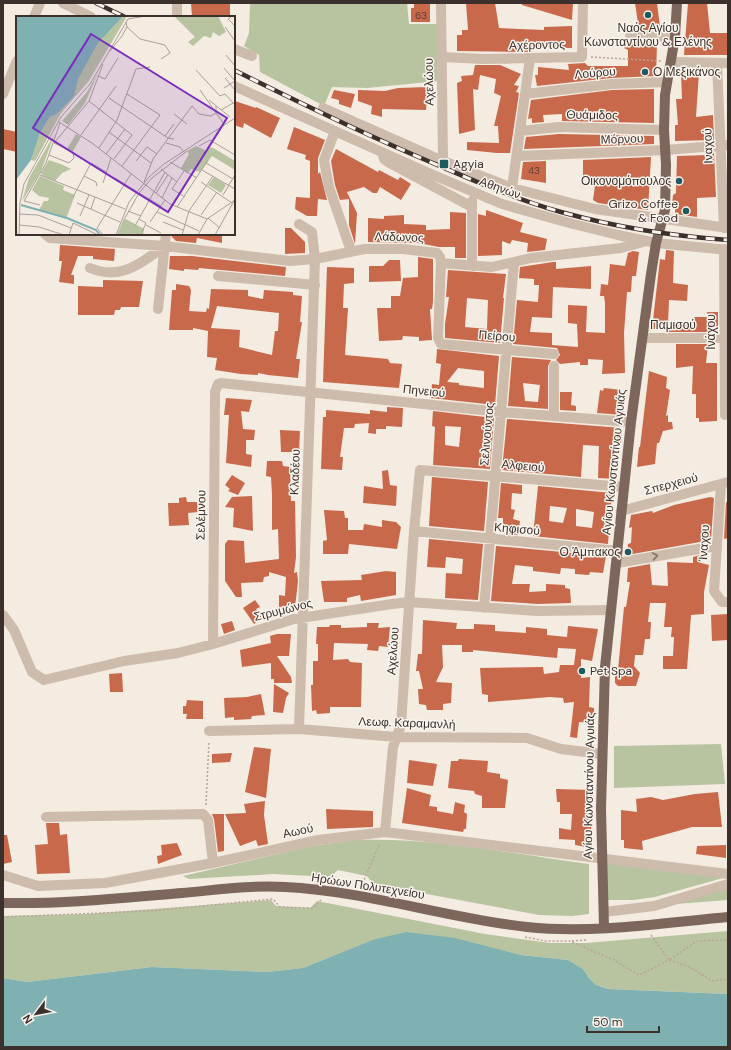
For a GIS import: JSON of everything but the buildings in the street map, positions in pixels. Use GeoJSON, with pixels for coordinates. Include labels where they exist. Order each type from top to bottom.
{"type":"FeatureCollection","features":[{"type":"Feature","properties":{"kind":"main road","name":"Αγίου Κωνσταντίνου Αγυιάς"},"geometry":{"type":"LineString","coordinates":[[604,927],[601,857],[604,684],[621,511],[631,422],[643,338],[652,242],[663,219],[666,196],[666,150],[664,130],[667,82],[675,37],[677,3]]}},
{"type":"Feature","properties":{"kind":"main road","name":"Ηρώων Πολυτεχνείου"},"geometry":{"type":"LineString","coordinates":[[3,903],[96,900],[260,887],[311,889],[358,895],[524,926],[571,928],[604,927],[728,917]]}},
{"type":"Feature","properties":{"kind":"street"},"geometry":{"type":"LineString","coordinates":[[34,16],[40,3]]}},
{"type":"Feature","properties":{"kind":"street"},"geometry":{"type":"LineString","coordinates":[[62,3],[89,16]]}},
{"type":"Feature","properties":{"kind":"street"},"geometry":{"type":"LineString","coordinates":[[177,3],[177,16]]}},
{"type":"Feature","properties":{"kind":"street","name":"Αχελώου"},"geometry":{"type":"LineString","coordinates":[[441,3],[443,160]]}},
{"type":"Feature","properties":{"kind":"street"},"geometry":{"type":"LineString","coordinates":[[582,57],[583,3]]}},
{"type":"Feature","properties":{"kind":"street"},"geometry":{"type":"LineString","coordinates":[[630,36],[675,37]]}},
{"type":"Feature","properties":{"kind":"street"},"geometry":{"type":"LineString","coordinates":[[235,48],[252,56]]}},
{"type":"Feature","properties":{"kind":"street","name":"Αχέροντος"},"geometry":{"type":"LineString","coordinates":[[442,57],[484,59],[582,57]]}},
{"type":"Feature","properties":{"kind":"street"},"geometry":{"type":"LineString","coordinates":[[512,188],[530,58]]}},
{"type":"Feature","properties":{"kind":"street"},"geometry":{"type":"LineString","coordinates":[[671,62],[728,63]]}},
{"type":"Feature","properties":{"kind":"street","name":"Ιναχού"},"geometry":{"type":"LineString","coordinates":[[718,63],[724,145],[726,228]]}},
{"type":"Feature","properties":{"kind":"street"},"geometry":{"type":"LineString","coordinates":[[3,94],[16,64]]}},
{"type":"Feature","properties":{"kind":"street","name":"Λούρου"},"geometry":{"type":"LineString","coordinates":[[525,94],[612,84],[667,82]]}},
{"type":"Feature","properties":{"kind":"street","name":"Αθηνών"},"geometry":{"type":"LineString","coordinates":[[235,86],[473,193],[550,218],[652,242],[726,250]]}},
{"type":"Feature","properties":{"kind":"street","name":"Αθηνών"},"geometry":{"type":"LineString","coordinates":[[323,108],[512,188],[595,209],[726,228]]}},
{"type":"Feature","properties":{"kind":"street","name":"Θυάμιδος"},"geometry":{"type":"LineString","coordinates":[[520,131],[559,127],[664,130]]}},
{"type":"Feature","properties":{"kind":"street"},"geometry":{"type":"LineString","coordinates":[[335,131],[324,160],[329,187],[351,251]]}},
{"type":"Feature","properties":{"kind":"street","name":"Μόρνου"},"geometry":{"type":"LineString","coordinates":[[517,156],[666,150],[724,145]]}},
{"type":"Feature","properties":{"kind":"street"},"geometry":{"type":"LineString","coordinates":[[382,152],[384,159],[388,162],[472,207]]}},
{"type":"Feature","properties":{"kind":"street"},"geometry":{"type":"LineString","coordinates":[[472,266],[473,193]]}},
{"type":"Feature","properties":{"kind":"street","name":"Κλαδέου"},"geometry":{"type":"LineString","coordinates":[[299,224],[312,232],[315,259],[299,729]]}},
{"type":"Feature","properties":{"kind":"street","name":"Λάδωνος"},"geometry":{"type":"LineString","coordinates":[[46,235],[50,238],[165,246],[290,261],[315,259],[351,251],[384,249],[434,252],[440,257],[441,263]]}},
{"type":"Feature","properties":{"kind":"street"},"geometry":{"type":"LineString","coordinates":[[158,309],[166,235]]}},
{"type":"Feature","properties":{"kind":"street"},"geometry":{"type":"LineString","coordinates":[[441,263],[492,267],[532,258],[621,248],[652,242]]}},
{"type":"Feature","properties":{"kind":"street"},"geometry":{"type":"LineString","coordinates":[[90,268],[109,272],[130,269],[143,263],[165,246]]}},
{"type":"Feature","properties":{"kind":"street","name":"Ινάχου"},"geometry":{"type":"LineString","coordinates":[[724,415],[726,250]]}},
{"type":"Feature","properties":{"kind":"street","name":"Σελινούντος"},"geometry":{"type":"LineString","coordinates":[[484,608],[514,262]]}},
{"type":"Feature","properties":{"kind":"street","name":"Πείρου"},"geometry":{"type":"LineString","coordinates":[[441,263],[438,342],[443,345],[554,354]]}},
{"type":"Feature","properties":{"kind":"street"},"geometry":{"type":"LineString","coordinates":[[218,276],[315,285]]}},
{"type":"Feature","properties":{"kind":"street","name":"Παμισού"},"geometry":{"type":"LineString","coordinates":[[643,338],[726,338]]}},
{"type":"Feature","properties":{"kind":"street"},"geometry":{"type":"LineString","coordinates":[[554,366],[554,416]]}},
{"type":"Feature","properties":{"kind":"street","name":"Πηνειού"},"geometry":{"type":"LineString","coordinates":[[216,386],[221,383],[501,412],[631,422]]}},
{"type":"Feature","properties":{"kind":"street","name":"Σελέμνου"},"geometry":{"type":"LineString","coordinates":[[213,644],[216,386]]}},
{"type":"Feature","properties":{"kind":"street","name":"Αχελώου"},"geometry":{"type":"LineString","coordinates":[[385,832],[393,747],[401,725],[408,602],[420,470]]}},
{"type":"Feature","properties":{"kind":"street","name":"Αλφειού"},"geometry":{"type":"LineString","coordinates":[[420,470],[624,487]]}},
{"type":"Feature","properties":{"kind":"street","name":"Σπερχειού"},"geometry":{"type":"LineString","coordinates":[[621,511],[725,483]]}},
{"type":"Feature","properties":{"kind":"street","name":"Ίναχου"},"geometry":{"type":"LineString","coordinates":[[725,483],[716,546],[714,591],[725,602]]}},
{"type":"Feature","properties":{"kind":"street","name":"Κηφισού"},"geometry":{"type":"LineString","coordinates":[[414,531],[618,551]]}},
{"type":"Feature","properties":{"kind":"street"},"geometry":{"type":"LineString","coordinates":[[617,563],[716,546]]}},
{"type":"Feature","properties":{"kind":"street","name":"Στρυμώνος"},"geometry":{"type":"LineString","coordinates":[[3,615],[14,630],[32,672],[44,680],[124,661],[178,653],[213,644],[270,625],[304,617],[408,602],[548,612],[611,610]]}},
{"type":"Feature","properties":{"kind":"street","name":"Λεωφ. Καραμανλή"},"geometry":{"type":"LineString","coordinates":[[209,731],[299,729],[396,737],[527,738],[561,749],[602,754]]}},
{"type":"Feature","properties":{"kind":"street"},"geometry":{"type":"LineString","coordinates":[[46,817],[200,814],[205,816],[208,820],[213,863]]}},
{"type":"Feature","properties":{"kind":"street","name":"Αωού"},"geometry":{"type":"LineString","coordinates":[[3,875],[33,885],[55,886],[116,882],[318,840],[385,832],[601,857],[728,874]]}},
{"type":"Feature","properties":{"kind":"street"},"geometry":{"type":"LineString","coordinates":[[604,912],[654,906],[728,884]]}},
{"type":"Feature","properties":{"kind":"path","name":"Αχέροντος"},"geometry":{"type":"LineString","coordinates":[[582,57],[671,62]]}},
{"type":"Feature","properties":{"kind":"path"},"geometry":{"type":"LineString","coordinates":[[205,816],[209,731]]}},
{"type":"Feature","properties":{"kind":"path"},"geometry":{"type":"LineString","coordinates":[[358,895],[385,832]]}},
{"type":"Feature","properties":{"kind":"path"},"geometry":{"type":"LineString","coordinates":[[3,917],[150,911],[273,899],[280,907],[313,908],[322,899]]}},
{"type":"Feature","properties":{"kind":"path"},"geometry":{"type":"LineString","coordinates":[[641,925],[669,960],[690,967],[712,981],[728,979]]}},
{"type":"Feature","properties":{"kind":"path"},"geometry":{"type":"LineString","coordinates":[[522,937],[545,941],[570,941],[614,960],[639,975],[669,960],[697,941],[728,940]]}},
{"type":"Feature","properties":{"kind":"green space"},"geometry":{"type":"Polygon","coordinates":[[[250,3],[407,3],[409,24],[439,24],[439,81],[367,88],[332,87],[324,106],[260,72],[259,55],[244,46],[249,33],[250,3]]]}},
{"type":"Feature","properties":{"kind":"green space"},"geometry":{"type":"Polygon","coordinates":[[[721,744],[725,784],[614,788],[614,746],[721,744]]]}},
{"type":"Feature","properties":{"kind":"green space"},"geometry":{"type":"Polygon","coordinates":[[[356,840],[414,841],[444,844],[589,864],[589,914],[572,916],[539,915],[373,884],[367,876],[338,870],[330,877],[273,874],[189,879],[183,876],[312,846],[356,840]]]}},
{"type":"Feature","properties":{"kind":"green space"},"geometry":{"type":"Polygon","coordinates":[[[604,861],[723,878],[655,897],[633,900],[605,900],[604,861]]]}},
{"type":"Feature","properties":{"kind":"green space"},"geometry":{"type":"Polygon","coordinates":[[[728,887],[728,900],[676,904],[728,887]]]}},
{"type":"Feature","properties":{"kind":"green space"},"geometry":{"type":"Polygon","coordinates":[[[271,900],[276,906],[310,908],[317,901],[485,934],[550,943],[586,943],[728,931],[728,994],[610,989],[596,985],[583,969],[568,960],[521,955],[495,949],[372,940],[303,968],[267,972],[152,967],[27,982],[3,978],[3,916],[86,914],[271,900]]]}},
{"type":"Feature","properties":{"kind":"water"},"geometry":{"type":"Polygon","coordinates":[[[406,932],[455,938],[521,955],[568,960],[583,969],[596,985],[609,989],[728,994],[728,1047],[3,1047],[3,978],[27,982],[152,967],[267,972],[303,968],[372,940],[406,932]]]}},
{"type":"Feature","properties":{"kind":"railway"},"geometry":{"type":"LineString","coordinates":[[96,3],[123,16]]}},
{"type":"Feature","properties":{"kind":"railway"},"geometry":{"type":"LineString","coordinates":[[235,70],[379,139],[477,182],[527,201],[561,212],[623,226],[686,236],[728,240]]}},
{"type":"Feature","properties":{"kind":"place","name":"Ναός Αγίου Κωνσταντίνου & Ελένης"},"geometry":{"type":"Point","coordinates":[648,15]}},
{"type":"Feature","properties":{"kind":"place","name":"Ο Μεξικάνος"},"geometry":{"type":"Point","coordinates":[645,72]}},
{"type":"Feature","properties":{"kind":"place","name":"Agyia"},"geometry":{"type":"Point","coordinates":[444,164]}},
{"type":"Feature","properties":{"kind":"place","name":"Οικονομόπουλος"},"geometry":{"type":"Point","coordinates":[679,181]}},
{"type":"Feature","properties":{"kind":"place","name":"Grizo Coffee & Food"},"geometry":{"type":"Point","coordinates":[686,211]}},
{"type":"Feature","properties":{"kind":"place","name":"Ο Άμπακος"},"geometry":{"type":"Point","coordinates":[628,552]}},
{"type":"Feature","properties":{"kind":"place","name":"Pet Spa"},"geometry":{"type":"Point","coordinates":[582,671]}}]}
